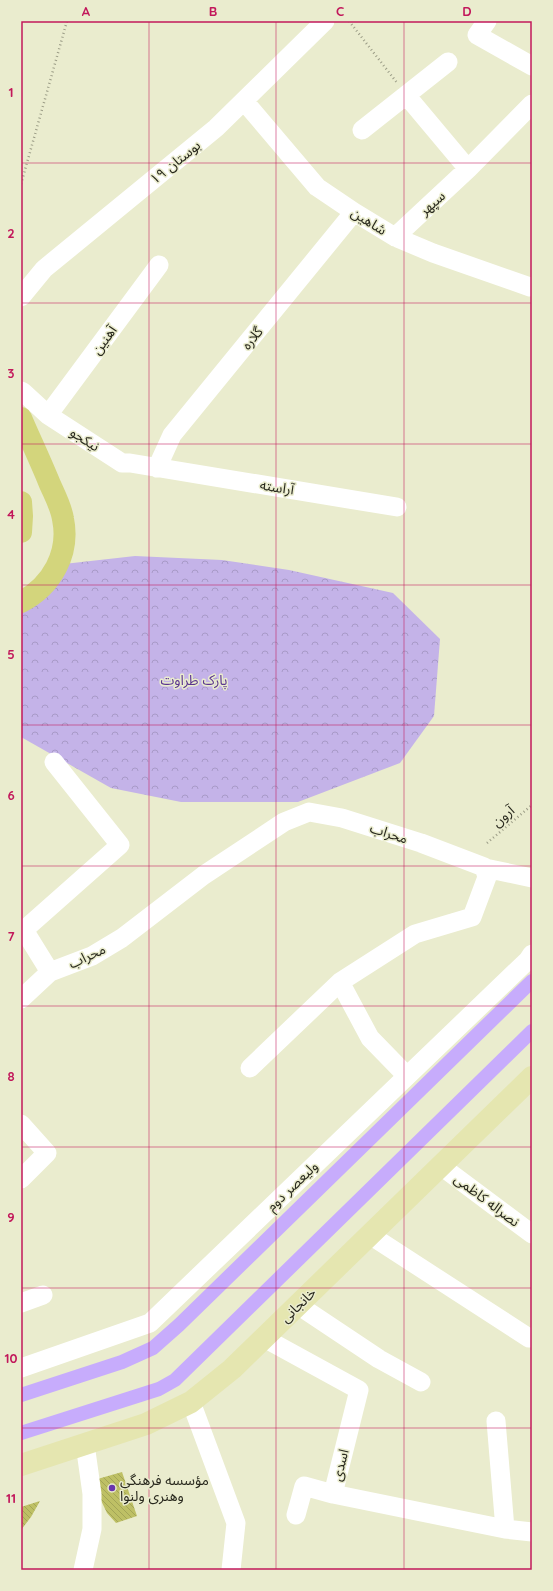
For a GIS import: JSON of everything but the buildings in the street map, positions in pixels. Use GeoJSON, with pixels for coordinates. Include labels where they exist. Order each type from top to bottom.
{"type":"FeatureCollection","features":[{"type":"Feature","properties":{"kind":"highway"},"geometry":{"type":"LineString","coordinates":[[21,418],[60,509],[65,533],[61,557],[51,576],[37,592],[21,602]]}},
{"type":"Feature","properties":{"kind":"highway"},"geometry":{"type":"LineString","coordinates":[[21,502],[21,532]]}},
{"type":"Feature","properties":{"kind":"main road","name":"خانجانی"},"geometry":{"type":"LineString","coordinates":[[21,1465],[146,1424],[191,1402],[232,1369],[532,1077]]}},
{"type":"Feature","properties":{"kind":"street","name":"بوستان ۱۹"},"geometry":{"type":"LineString","coordinates":[[21,297],[44,269],[216,128],[325,21]]}},
{"type":"Feature","properties":{"kind":"street"},"geometry":{"type":"LineString","coordinates":[[482,28],[532,66]]}},
{"type":"Feature","properties":{"kind":"street"},"geometry":{"type":"LineString","coordinates":[[362,130],[448,62]]}},
{"type":"Feature","properties":{"kind":"street"},"geometry":{"type":"LineString","coordinates":[[406,95],[468,169]]}},
{"type":"Feature","properties":{"kind":"street","name":"شاهین"},"geometry":{"type":"LineString","coordinates":[[244,101],[317,187],[354,212],[394,237],[433,254],[530,287]]}},
{"type":"Feature","properties":{"kind":"street","name":"سپهر"},"geometry":{"type":"LineString","coordinates":[[394,237],[468,169],[532,104]]}},
{"type":"Feature","properties":{"kind":"street","name":"گلاره"},"geometry":{"type":"LineString","coordinates":[[158,468],[172,435],[354,212]]}},
{"type":"Feature","properties":{"kind":"street","name":"آهنین"},"geometry":{"type":"LineString","coordinates":[[48,415],[159,265]]}},
{"type":"Feature","properties":{"kind":"street","name":"نیکجو"},"geometry":{"type":"LineString","coordinates":[[21,391],[48,415],[122,463],[158,468]]}},
{"type":"Feature","properties":{"kind":"street","name":"آراسته"},"geometry":{"type":"LineString","coordinates":[[158,468],[397,507]]}},
{"type":"Feature","properties":{"kind":"street"},"geometry":{"type":"LineString","coordinates":[[50,972],[24,930],[120,845],[54,762]]}},
{"type":"Feature","properties":{"kind":"street","name":"محراب"},"geometry":{"type":"LineString","coordinates":[[21,999],[50,972],[92,956],[122,938],[204,874],[284,822],[309,812],[342,818],[421,843],[485,868]]}},
{"type":"Feature","properties":{"kind":"street"},"geometry":{"type":"LineString","coordinates":[[250,1068],[340,982],[415,934],[452,922],[463,921],[472,917],[487,877],[485,868],[532,878]]}},
{"type":"Feature","properties":{"kind":"street","name":"ولیعصر دوم"},"geometry":{"type":"LineString","coordinates":[[21,1368],[150,1323],[528,960],[532,954]]}},
{"type":"Feature","properties":{"kind":"street"},"geometry":{"type":"LineString","coordinates":[[340,982],[370,1038],[407,1076]]}},
{"type":"Feature","properties":{"kind":"street"},"geometry":{"type":"LineString","coordinates":[[21,1124],[47,1153],[21,1179]]}},
{"type":"Feature","properties":{"kind":"street","name":"نصراله کاظمی"},"geometry":{"type":"LineString","coordinates":[[441,1166],[532,1234]]}},
{"type":"Feature","properties":{"kind":"street"},"geometry":{"type":"LineString","coordinates":[[370,1235],[529,1338]]}},
{"type":"Feature","properties":{"kind":"street"},"geometry":{"type":"LineString","coordinates":[[21,1303],[43,1295]]}},
{"type":"Feature","properties":{"kind":"street"},"geometry":{"type":"LineString","coordinates":[[298,1304],[378,1359],[421,1382]]}},
{"type":"Feature","properties":{"kind":"street","name":"اسدی"},"geometry":{"type":"LineString","coordinates":[[264,1338],[358,1390],[333,1494],[505,1529],[532,1532]]}},
{"type":"Feature","properties":{"kind":"street"},"geometry":{"type":"LineString","coordinates":[[191,1402],[236,1523],[231,1570]]}},
{"type":"Feature","properties":{"kind":"street"},"geometry":{"type":"LineString","coordinates":[[496,1421],[505,1529]]}},
{"type":"Feature","properties":{"kind":"street"},"geometry":{"type":"LineString","coordinates":[[83,1570],[92,1529],[92,1494],[85,1444]]}},
{"type":"Feature","properties":{"kind":"street"},"geometry":{"type":"LineString","coordinates":[[296,1515],[304,1486],[333,1494]]}},
{"type":"Feature","properties":{"kind":"path"},"geometry":{"type":"LineString","coordinates":[[21,184],[67,21]]}},
{"type":"Feature","properties":{"kind":"path"},"geometry":{"type":"LineString","coordinates":[[349,21],[406,95]]}},
{"type":"Feature","properties":{"kind":"path","name":"آرون"},"geometry":{"type":"LineString","coordinates":[[487,843],[532,805]]}},
{"type":"Feature","properties":{"kind":"green space","name":"پارک طراوت"},"geometry":{"type":"Polygon","coordinates":[[[135,556],[222,560],[289,570],[393,593],[440,639],[434,716],[400,763],[298,802],[181,802],[111,788],[21,737],[21,597],[55,565],[135,556]]]}},
{"type":"Feature","properties":{"kind":"waterway"},"geometry":{"type":"LineString","coordinates":[[21,1395],[122,1362],[153,1348],[179,1325],[532,981]]}},
{"type":"Feature","properties":{"kind":"waterway"},"geometry":{"type":"LineString","coordinates":[[21,1433],[159,1389],[175,1380],[532,1031]]}},
{"type":"Feature","properties":{"kind":"place","name":"مؤسسه فرهنگی وهنری ولنوا"},"geometry":{"type":"Point","coordinates":[112,1488]}}]}
